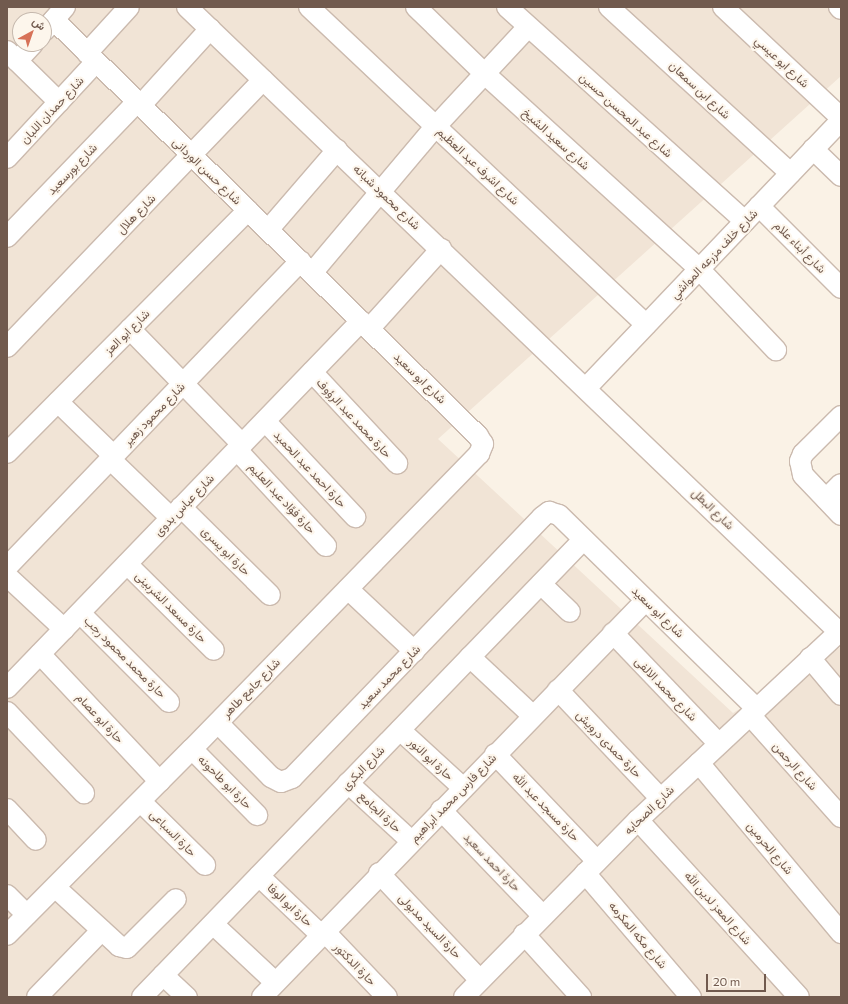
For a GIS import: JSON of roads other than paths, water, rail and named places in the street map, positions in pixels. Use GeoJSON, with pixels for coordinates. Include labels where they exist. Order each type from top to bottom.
{"type":"FeatureCollection","features":[{"type":"Feature","properties":{"kind":"street","name":"شارع حمدان اللبان"},"geometry":{"type":"LineString","coordinates":[[8,155],[59,102],[129,7]]}},
{"type":"Feature","properties":{"kind":"street","name":"شارع محمود شبانه"},"geometry":{"type":"LineString","coordinates":[[187,7],[587,387]]}},
{"type":"Feature","properties":{"kind":"street","name":"شارع اشرف عبد العظيم"},"geometry":{"type":"LineString","coordinates":[[309,7],[646,325]]}},
{"type":"Feature","properties":{"kind":"street","name":"شارع سعيد الشيخ"},"geometry":{"type":"LineString","coordinates":[[416,7],[484,74],[699,269],[776,350]]}},
{"type":"Feature","properties":{"kind":"street","name":"شارع عبد المحسن حسين"},"geometry":{"type":"LineString","coordinates":[[507,7],[745,221]]}},
{"type":"Feature","properties":{"kind":"street","name":"شارع ابن سمعان"},"geometry":{"type":"LineString","coordinates":[[609,7],[790,173]]}},
{"type":"Feature","properties":{"kind":"street","name":"شارع ابو عيسي"},"geometry":{"type":"LineString","coordinates":[[723,7],[841,119]]}},
{"type":"Feature","properties":{"kind":"street","name":"شارع حسن الوردانى"},"geometry":{"type":"LineString","coordinates":[[56,16],[92,57],[365,325]]}},
{"type":"Feature","properties":{"kind":"street","name":"شارع محمود زهير"},"geometry":{"type":"LineString","coordinates":[[7,567],[183,384],[306,267],[381,191],[436,126],[528,27]]}},
{"type":"Feature","properties":{"kind":"street","name":"شارع بورسعيد"},"geometry":{"type":"LineString","coordinates":[[7,237],[139,104],[210,29]]}},
{"type":"Feature","properties":{"kind":"street"},"geometry":{"type":"LineString","coordinates":[[12,56],[59,102]]}},
{"type":"Feature","properties":{"kind":"street","name":"شارع هلال"},"geometry":{"type":"LineString","coordinates":[[7,347],[192,156],[263,80]]}},
{"type":"Feature","properties":{"kind":"street","name":"شارع خلف مزرعه المواشي"},"geometry":{"type":"LineString","coordinates":[[587,387],[841,119]]}},
{"type":"Feature","properties":{"kind":"street"},"geometry":{"type":"LineString","coordinates":[[813,149],[841,176]]}},
{"type":"Feature","properties":{"kind":"street"},"geometry":{"type":"LineString","coordinates":[[268,230],[337,150]]}},
{"type":"Feature","properties":{"kind":"street","name":"شارع أبناء علام"},"geometry":{"type":"LineString","coordinates":[[759,206],[841,288]]}},
{"type":"Feature","properties":{"kind":"street","name":"شارع ابو العز"},"geometry":{"type":"LineString","coordinates":[[7,453],[248,210]]}},
{"type":"Feature","properties":{"kind":"street","name":"شارع عباس بدوى"},"geometry":{"type":"LineString","coordinates":[[7,688],[312,372],[365,325],[441,249]]}},
{"type":"Feature","properties":{"kind":"street","name":"شارع ابو سعيد"},"geometry":{"type":"LineString","coordinates":[[365,325],[478,436]]}},
{"type":"Feature","properties":{"kind":"street","name":"حارة فؤاد عبد العليم"},"geometry":{"type":"LineString","coordinates":[[130,329],[183,384],[240,447],[326,546]]}},
{"type":"Feature","properties":{"kind":"street","name":"حارة محمد عبد الرؤوف"},"geometry":{"type":"LineString","coordinates":[[312,372],[397,463]]}},
{"type":"Feature","properties":{"kind":"street","name":"شارع البطل"},"geometry":{"type":"LineString","coordinates":[[587,387],[840,631]]}},
{"type":"Feature","properties":{"kind":"street","name":"حارة ابو يسرى"},"geometry":{"type":"LineString","coordinates":[[58,402],[112,458],[270,595]]}},
{"type":"Feature","properties":{"kind":"street"},"geometry":{"type":"LineString","coordinates":[[841,416],[808,448],[800,461],[803,475],[841,515]]}},
{"type":"Feature","properties":{"kind":"street","name":"حارة احمد عبد الحميد"},"geometry":{"type":"LineString","coordinates":[[265,421],[355,517]]}},
{"type":"Feature","properties":{"kind":"street","name":"شارع جامع طاهر"},"geometry":{"type":"LineString","coordinates":[[7,935],[141,802],[479,454],[483,444],[478,436]]}},
{"type":"Feature","properties":{"kind":"street"},"geometry":{"type":"LineString","coordinates":[[826,499],[841,484]]}},
{"type":"Feature","properties":{"kind":"street","name":"شارع محمد سعيد"},"geometry":{"type":"LineString","coordinates":[[218,722],[271,777],[281,782],[292,778],[542,517],[550,512],[559,514]]}},
{"type":"Feature","properties":{"kind":"street","name":"شارع ابو سعيد"},"geometry":{"type":"LineString","coordinates":[[559,514],[646,600],[753,712]]}},
{"type":"Feature","properties":{"kind":"street","name":"شارع البكرى"},"geometry":{"type":"LineString","coordinates":[[142,997],[584,539]]}},
{"type":"Feature","properties":{"kind":"street","name":"حارة مسعد الشربينى"},"geometry":{"type":"LineString","coordinates":[[127,564],[214,650]]}},
{"type":"Feature","properties":{"kind":"street"},"geometry":{"type":"LineString","coordinates":[[7,576],[64,629]]}},
{"type":"Feature","properties":{"kind":"street"},"geometry":{"type":"LineString","coordinates":[[541,584],[570,612]]}},
{"type":"Feature","properties":{"kind":"street"},"geometry":{"type":"LineString","coordinates":[[348,589],[414,651]]}},
{"type":"Feature","properties":{"kind":"street","name":"شارع فارس محمد ابراهيم"},"geometry":{"type":"LineString","coordinates":[[267,993],[379,873],[646,600]]}},
{"type":"Feature","properties":{"kind":"street","name":"حارة محمد محمود رجب"},"geometry":{"type":"LineString","coordinates":[[80,613],[170,702]]}},
{"type":"Feature","properties":{"kind":"street","name":"شارع الصحابه"},"geometry":{"type":"LineString","coordinates":[[474,990],[542,915],[638,820],[840,631]]}},
{"type":"Feature","properties":{"kind":"street","name":"شارع محمد الالفى"},"geometry":{"type":"LineString","coordinates":[[614,633],[719,744]]}},
{"type":"Feature","properties":{"kind":"street","name":"حارة ابو عصام"},"geometry":{"type":"LineString","coordinates":[[40,654],[160,782]]}},
{"type":"Feature","properties":{"kind":"street"},"geometry":{"type":"LineString","coordinates":[[470,657],[533,716]]}},
{"type":"Feature","properties":{"kind":"street"},"geometry":{"type":"LineString","coordinates":[[810,658],[841,695]]}},
{"type":"Feature","properties":{"kind":"street","name":"حارة حمدى درويش"},"geometry":{"type":"LineString","coordinates":[[558,690],[661,798]]}},
{"type":"Feature","properties":{"kind":"street"},"geometry":{"type":"LineString","coordinates":[[7,712],[84,793]]}},
{"type":"Feature","properties":{"kind":"street","name":"شارع الرحمن"},"geometry":{"type":"LineString","coordinates":[[753,712],[841,817]]}},
{"type":"Feature","properties":{"kind":"street","name":"حارة ابو النور"},"geometry":{"type":"LineString","coordinates":[[400,730],[463,788]]}},
{"type":"Feature","properties":{"kind":"street","name":"حارة ابو طاحونه"},"geometry":{"type":"LineString","coordinates":[[192,749],[257,814]]}},
{"type":"Feature","properties":{"kind":"street","name":"حارة مسجد عبد الله"},"geometry":{"type":"LineString","coordinates":[[496,754],[591,867]]}},
{"type":"Feature","properties":{"kind":"street","name":"شارع الحرمين"},"geometry":{"type":"LineString","coordinates":[[699,763],[841,933]]}},
{"type":"Feature","properties":{"kind":"street","name":"حارة الجامع"},"geometry":{"type":"LineString","coordinates":[[348,783],[411,841]]}},
{"type":"Feature","properties":{"kind":"street","name":"حارة السباعى"},"geometry":{"type":"LineString","coordinates":[[141,802],[205,865]]}},
{"type":"Feature","properties":{"kind":"street"},"geometry":{"type":"LineString","coordinates":[[7,809],[36,840]]}},
{"type":"Feature","properties":{"kind":"street","name":"حارة احمد سعيد"},"geometry":{"type":"LineString","coordinates":[[442,810],[542,915]]}},
{"type":"Feature","properties":{"kind":"street","name":"شارع المعز لدين الله"},"geometry":{"type":"LineString","coordinates":[[638,820],[799,997]]}},
{"type":"Feature","properties":{"kind":"street","name":"شارع مكه المكرمه"},"geometry":{"type":"LineString","coordinates":[[591,867],[691,997]]}},
{"type":"Feature","properties":{"kind":"street","name":"حارة السيد مدبولى"},"geometry":{"type":"LineString","coordinates":[[379,873],[474,990]]}},
{"type":"Feature","properties":{"kind":"street","name":"حارة ابو الوفا"},"geometry":{"type":"LineString","coordinates":[[259,876],[322,933]]}},
{"type":"Feature","properties":{"kind":"street"},"geometry":{"type":"LineString","coordinates":[[56,888],[119,946],[127,948],[176,900]]}},
{"type":"Feature","properties":{"kind":"street"},"geometry":{"type":"LineString","coordinates":[[7,895],[27,915]]}},
{"type":"Feature","properties":{"kind":"street"},"geometry":{"type":"LineString","coordinates":[[213,924],[267,993]]}},
{"type":"Feature","properties":{"kind":"street"},"geometry":{"type":"LineString","coordinates":[[37,997],[102,930]]}},
{"type":"Feature","properties":{"kind":"street","name":"حارة الدكتور"},"geometry":{"type":"LineString","coordinates":[[322,933],[387,997]]}},
{"type":"Feature","properties":{"kind":"street"},"geometry":{"type":"LineString","coordinates":[[524,934],[581,997]]}},
{"type":"Feature","properties":{"kind":"street"},"geometry":{"type":"LineString","coordinates":[[163,975],[187,997]]}}]}
